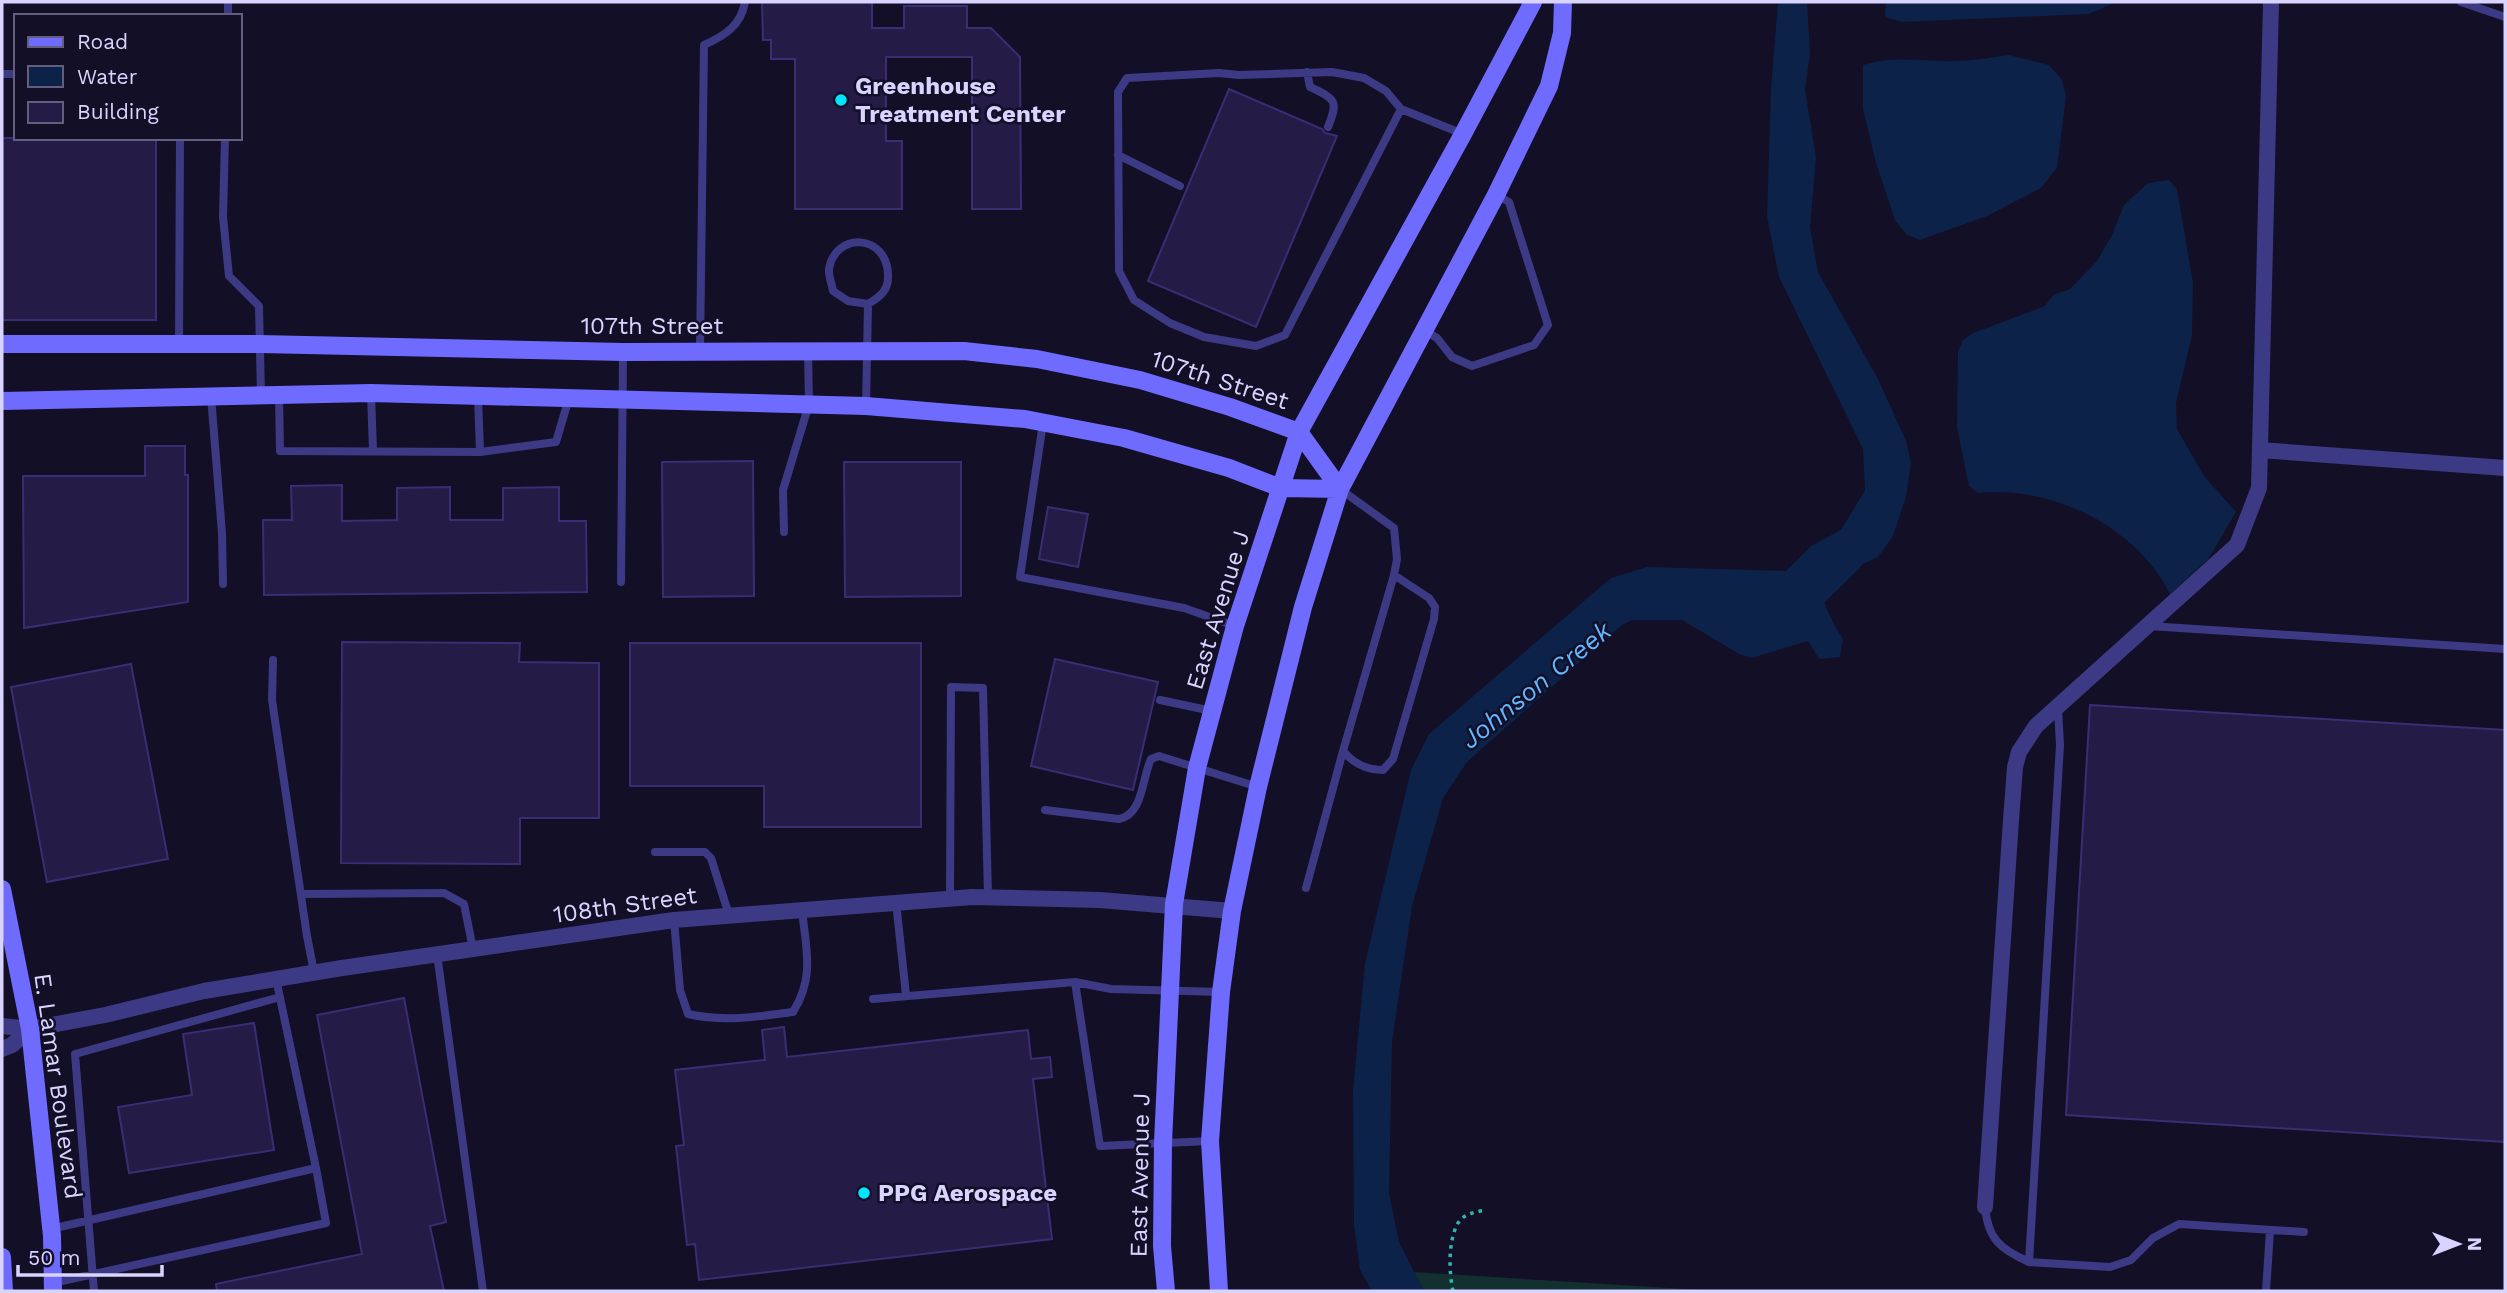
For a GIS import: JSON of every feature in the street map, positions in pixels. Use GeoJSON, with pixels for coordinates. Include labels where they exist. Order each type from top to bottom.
{"type":"FeatureCollection","features":[{"type":"Feature","properties":{"kind":"street","name":"East Avenue J"},"geometry":{"type":"LineString","coordinates":[[1166,1291],[1161,1246],[1163,1143],[1174,904],[1197,768],[1235,626],[1299,432],[1533,2]]}},
{"type":"Feature","properties":{"kind":"street"},"geometry":{"type":"LineString","coordinates":[[1219,1291],[1210,1141],[1221,992],[1232,911],[1258,787],[1303,607],[1340,489],[1496,195],[1549,86],[1562,33],[1563,2]]}},
{"type":"Feature","properties":{"kind":"street"},"geometry":{"type":"LineString","coordinates":[[1985,1207],[2015,768],[2019,752],[2036,726],[2237,545],[2259,488],[2271,2]]}},
{"type":"Feature","properties":{"kind":"street","name":"107th Street"},"geometry":{"type":"LineString","coordinates":[[2,344],[260,344],[623,352],[964,351],[1037,359],[1139,380],[1230,407],[1299,432],[1340,489]]}},
{"type":"Feature","properties":{"kind":"street"},"geometry":{"type":"LineString","coordinates":[[2,401],[372,393],[866,406],[1013,418],[1043,423],[1124,438],[1229,468],[1281,488],[1340,489]]}},
{"type":"Feature","properties":{"kind":"street"},"geometry":{"type":"LineString","coordinates":[[2260,450],[2505,468]]}},
{"type":"Feature","properties":{"kind":"street","name":"E. Lamar Boulevard"},"geometry":{"type":"LineString","coordinates":[[2,889],[30,1029],[51,1229],[53,1287]]}},
{"type":"Feature","properties":{"kind":"street","name":"108th Street"},"geometry":{"type":"LineString","coordinates":[[30,1029],[105,1015],[204,991],[314,972],[674,920],[988,897],[1174,904],[1232,911]]}},
{"type":"Feature","properties":{"kind":"street"},"geometry":{"type":"LineString","coordinates":[[2,1026],[30,1029]]}},
{"type":"Feature","properties":{"kind":"street"},"geometry":{"type":"LineString","coordinates":[[2,1049],[12,1045],[30,1029]]}},
{"type":"Feature","properties":{"kind":"street"},"geometry":{"type":"LineString","coordinates":[[2,1257],[4,1291]]}},
{"type":"Feature","properties":{"kind":"lane"},"geometry":{"type":"LineString","coordinates":[[700,351],[704,45],[727,34],[738,20],[745,2]]}},
{"type":"Feature","properties":{"kind":"lane"},"geometry":{"type":"LineString","coordinates":[[2461,2],[2505,18]]}},
{"type":"Feature","properties":{"kind":"lane"},"geometry":{"type":"LineString","coordinates":[[1307,72],[1310,87],[1329,96],[1333,102],[1335,110],[1328,127]]}},
{"type":"Feature","properties":{"kind":"lane"},"geometry":{"type":"LineString","coordinates":[[1401,109],[1285,335],[1256,346],[1204,337],[1170,323],[1134,300],[1119,271],[1118,92],[1127,78],[1219,73],[1239,75],[1332,72],[1364,78],[1386,90],[1401,109],[1463,134]]}},
{"type":"Feature","properties":{"kind":"lane"},"geometry":{"type":"LineString","coordinates":[[179,344],[180,140]]}},
{"type":"Feature","properties":{"kind":"lane"},"geometry":{"type":"LineString","coordinates":[[225,140],[223,217],[229,275],[260,306],[260,344],[280,451],[480,452],[556,442],[569,398]]}},
{"type":"Feature","properties":{"kind":"lane"},"geometry":{"type":"LineString","coordinates":[[1118,155],[1180,186]]}},
{"type":"Feature","properties":{"kind":"lane"},"geometry":{"type":"LineString","coordinates":[[1424,330],[1437,338],[1452,357],[1472,366],[1534,345],[1548,325],[1510,202],[1496,195]]}},
{"type":"Feature","properties":{"kind":"lane"},"geometry":{"type":"LineString","coordinates":[[865,241],[881,250],[888,262],[889,281],[881,296],[867,304],[848,301],[833,291],[829,270],[836,252],[851,243],[865,241]]}},
{"type":"Feature","properties":{"kind":"lane"},"geometry":{"type":"LineString","coordinates":[[866,406],[867,304]]}},
{"type":"Feature","properties":{"kind":"lane"},"geometry":{"type":"LineString","coordinates":[[784,532],[783,491],[809,404],[808,351]]}},
{"type":"Feature","properties":{"kind":"lane"},"geometry":{"type":"LineString","coordinates":[[621,582],[623,352]]}},
{"type":"Feature","properties":{"kind":"lane"},"geometry":{"type":"LineString","coordinates":[[372,393],[373,451]]}},
{"type":"Feature","properties":{"kind":"lane"},"geometry":{"type":"LineString","coordinates":[[211,396],[222,533],[223,584]]}},
{"type":"Feature","properties":{"kind":"lane"},"geometry":{"type":"LineString","coordinates":[[478,396],[480,452]]}},
{"type":"Feature","properties":{"kind":"lane"},"geometry":{"type":"LineString","coordinates":[[1043,423],[1020,577],[1184,608],[1235,626]]}},
{"type":"Feature","properties":{"kind":"lane"},"geometry":{"type":"LineString","coordinates":[[1306,888],[1397,559],[1394,528],[1340,489]]}},
{"type":"Feature","properties":{"kind":"lane"},"geometry":{"type":"LineString","coordinates":[[1343,751],[1351,761],[1373,770],[1383,770],[1393,759],[1430,632],[1435,607],[1429,598],[1394,575]]}},
{"type":"Feature","properties":{"kind":"lane"},"geometry":{"type":"LineString","coordinates":[[2149,626],[2505,649]]}},
{"type":"Feature","properties":{"kind":"lane"},"geometry":{"type":"LineString","coordinates":[[273,660],[272,700],[314,972]]}},
{"type":"Feature","properties":{"kind":"lane"},"geometry":{"type":"LineString","coordinates":[[950,898],[951,687],[983,688],[988,897]]}},
{"type":"Feature","properties":{"kind":"lane"},"geometry":{"type":"LineString","coordinates":[[1160,700],[1213,711]]}},
{"type":"Feature","properties":{"kind":"lane"},"geometry":{"type":"LineString","coordinates":[[2029,1262],[2060,745],[2058,707]]}},
{"type":"Feature","properties":{"kind":"lane"},"geometry":{"type":"LineString","coordinates":[[1045,810],[1119,819],[1129,817],[1136,810],[1151,759],[1159,756],[1258,787]]}},
{"type":"Feature","properties":{"kind":"lane"},"geometry":{"type":"LineString","coordinates":[[655,852],[705,852],[711,858],[729,915]]}},
{"type":"Feature","properties":{"kind":"lane"},"geometry":{"type":"LineString","coordinates":[[302,894],[444,893],[464,904],[473,949]]}},
{"type":"Feature","properties":{"kind":"lane"},"geometry":{"type":"LineString","coordinates":[[896,902],[906,995]]}},
{"type":"Feature","properties":{"kind":"lane"},"geometry":{"type":"LineString","coordinates":[[674,920],[680,990],[688,1014],[710,1019],[760,1017],[793,1012],[804,995],[808,974],[802,910]]}},
{"type":"Feature","properties":{"kind":"lane"},"geometry":{"type":"LineString","coordinates":[[437,954],[483,1291]]}},
{"type":"Feature","properties":{"kind":"lane"},"geometry":{"type":"LineString","coordinates":[[53,1287],[93,1274],[326,1223],[276,979]]}},
{"type":"Feature","properties":{"kind":"lane"},"geometry":{"type":"LineString","coordinates":[[1075,982],[1100,1146],[1210,1141]]}},
{"type":"Feature","properties":{"kind":"lane"},"geometry":{"type":"LineString","coordinates":[[873,999],[1075,982],[1111,989],[1221,992]]}},
{"type":"Feature","properties":{"kind":"lane"},"geometry":{"type":"LineString","coordinates":[[94,1291],[75,1054],[279,997]]}},
{"type":"Feature","properties":{"kind":"lane"},"geometry":{"type":"LineString","coordinates":[[51,1229],[316,1168]]}},
{"type":"Feature","properties":{"kind":"lane"},"geometry":{"type":"LineString","coordinates":[[1985,1207],[1987,1223],[1996,1242],[2008,1253],[2029,1262],[2110,1267],[2131,1260],[2153,1238],[2179,1224],[2304,1232]]}},
{"type":"Feature","properties":{"kind":"lane"},"geometry":{"type":"LineString","coordinates":[[2266,1291],[2270,1231]]}},
{"type":"Feature","properties":{"kind":"path"},"geometry":{"type":"LineString","coordinates":[[1453,1291],[1450,1275],[1457,1223],[1471,1212],[1486,1210]]}},
{"type":"Feature","properties":{"kind":"green space"},"geometry":{"type":"Polygon","coordinates":[[[1414,1272],[1718,1291],[1424,1291],[1414,1272]]]}},
{"type":"Feature","properties":{"kind":"water"},"geometry":{"type":"Polygon","coordinates":[[[1778,2],[1807,2],[1810,53],[1805,90],[1816,157],[1810,227],[1818,272],[1879,381],[1906,441],[1911,462],[1906,497],[1893,536],[1878,557],[1865,563],[1843,567],[1824,564],[1821,574],[1822,594],[1843,639],[1840,657],[1819,659],[1808,641],[1752,658],[1739,654],[1682,620],[1632,620],[1622,625],[1467,762],[1443,798],[1412,906],[1392,1042],[1389,1193],[1399,1242],[1424,1291],[1372,1291],[1360,1270],[1354,1225],[1353,1091],[1365,963],[1411,770],[1429,734],[1611,578],[1647,567],[1786,571],[1811,546],[1841,530],[1865,490],[1863,449],[1779,277],[1767,216],[1771,90],[1778,2]]]}},
{"type":"Feature","properties":{"kind":"water"},"geometry":{"type":"Polygon","coordinates":[[[1886,2],[2116,2],[2089,14],[1902,22],[1885,17],[1886,2]]]}},
{"type":"Feature","properties":{"kind":"water"},"geometry":{"type":"Polygon","coordinates":[[[2009,55],[2049,65],[2062,80],[2066,96],[2057,168],[2041,188],[1987,216],[1920,240],[1907,235],[1895,220],[1876,163],[1863,109],[1863,65],[1896,60],[1957,61],[2009,55]]]}},
{"type":"Feature","properties":{"kind":"water"},"geometry":{"type":"Polygon","coordinates":[[[2169,180],[2177,189],[2193,283],[2192,335],[2176,403],[2177,429],[2204,476],[2236,512],[2209,558],[2170,594],[2155,570],[2136,549],[2114,530],[2089,515],[2035,496],[2006,492],[1978,493],[1969,486],[1957,427],[1958,351],[1963,340],[1973,333],[2045,306],[2053,295],[2070,289],[2097,261],[2112,235],[2124,205],[2148,183],[2169,180]]]}},
{"type":"Feature","properties":{"kind":"building","name":"Greenhouse Treatment Center"},"geometry":{"type":"Polygon","coordinates":[[[762,2],[872,2],[872,28],[904,28],[904,6],[967,6],[967,28],[991,28],[1020,57],[1021,209],[972,209],[972,57],[886,57],[886,141],[902,141],[902,209],[795,209],[795,59],[771,59],[771,40],[763,40],[762,2]]]}},
{"type":"Feature","properties":{"kind":"building"},"geometry":{"type":"Polygon","coordinates":[[[1229,89],[1337,136],[1256,327],[1148,281],[1229,89]]]}},
{"type":"Feature","properties":{"kind":"building"},"geometry":{"type":"Polygon","coordinates":[[[2,138],[156,140],[156,320],[2,320],[2,138]]]}},
{"type":"Feature","properties":{"kind":"building"},"geometry":{"type":"Polygon","coordinates":[[[145,446],[185,446],[185,475],[188,475],[188,602],[24,628],[23,476],[145,476],[145,446]]]}},
{"type":"Feature","properties":{"kind":"building"},"geometry":{"type":"Polygon","coordinates":[[[753,461],[754,596],[663,597],[662,462],[753,461]]]}},
{"type":"Feature","properties":{"kind":"building"},"geometry":{"type":"Polygon","coordinates":[[[844,462],[961,462],[961,596],[845,597],[844,462]]]}},
{"type":"Feature","properties":{"kind":"building"},"geometry":{"type":"Polygon","coordinates":[[[342,485],[342,521],[397,520],[397,488],[450,487],[450,520],[503,520],[503,488],[559,487],[559,521],[586,521],[587,592],[264,595],[263,520],[292,520],[291,486],[342,485]]]}},
{"type":"Feature","properties":{"kind":"building"},"geometry":{"type":"Polygon","coordinates":[[[1048,507],[1088,514],[1078,567],[1039,559],[1048,507]]]}},
{"type":"Feature","properties":{"kind":"building"},"geometry":{"type":"Polygon","coordinates":[[[342,642],[520,643],[519,662],[599,663],[599,818],[520,818],[520,864],[341,863],[342,642]]]}},
{"type":"Feature","properties":{"kind":"building"},"geometry":{"type":"Polygon","coordinates":[[[630,643],[921,643],[921,827],[764,827],[764,786],[630,786],[630,643]]]}},
{"type":"Feature","properties":{"kind":"building"},"geometry":{"type":"Polygon","coordinates":[[[1055,659],[1158,682],[1133,790],[1031,766],[1055,659]]]}},
{"type":"Feature","properties":{"kind":"building"},"geometry":{"type":"Polygon","coordinates":[[[131,664],[168,859],[47,882],[11,687],[131,664]]]}},
{"type":"Feature","properties":{"kind":"building"},"geometry":{"type":"Polygon","coordinates":[[[2090,705],[2505,730],[2505,1142],[2066,1115],[2090,705]]]}},
{"type":"Feature","properties":{"kind":"building"},"geometry":{"type":"Polygon","coordinates":[[[404,998],[446,1222],[430,1226],[444,1291],[217,1291],[216,1284],[362,1254],[317,1015],[404,998]]]}},
{"type":"Feature","properties":{"kind":"building"},"geometry":{"type":"Polygon","coordinates":[[[254,1023],[274,1150],[129,1173],[118,1107],[192,1095],[183,1034],[254,1023]]]}},
{"type":"Feature","properties":{"kind":"building","name":"PPG Aerospace"},"geometry":{"type":"Polygon","coordinates":[[[784,1027],[787,1057],[1028,1030],[1031,1059],[1050,1057],[1052,1077],[1033,1079],[1052,1239],[699,1280],[695,1244],[687,1245],[676,1146],[684,1145],[675,1070],[765,1060],[762,1030],[784,1027]]]}},
{"type":"Feature","properties":{"kind":"waterway","name":"Johnson Creek"},"geometry":{"type":"LineString","coordinates":[[1784,608],[1800,602],[1846,557],[1867,530]]}},
{"type":"Feature","properties":{"kind":"place","name":"Greenhouse Treatment Center"},"geometry":{"type":"Point","coordinates":[841,100]}},
{"type":"Feature","properties":{"kind":"place","name":"PPG Aerospace"},"geometry":{"type":"Point","coordinates":[864,1193]}}]}
